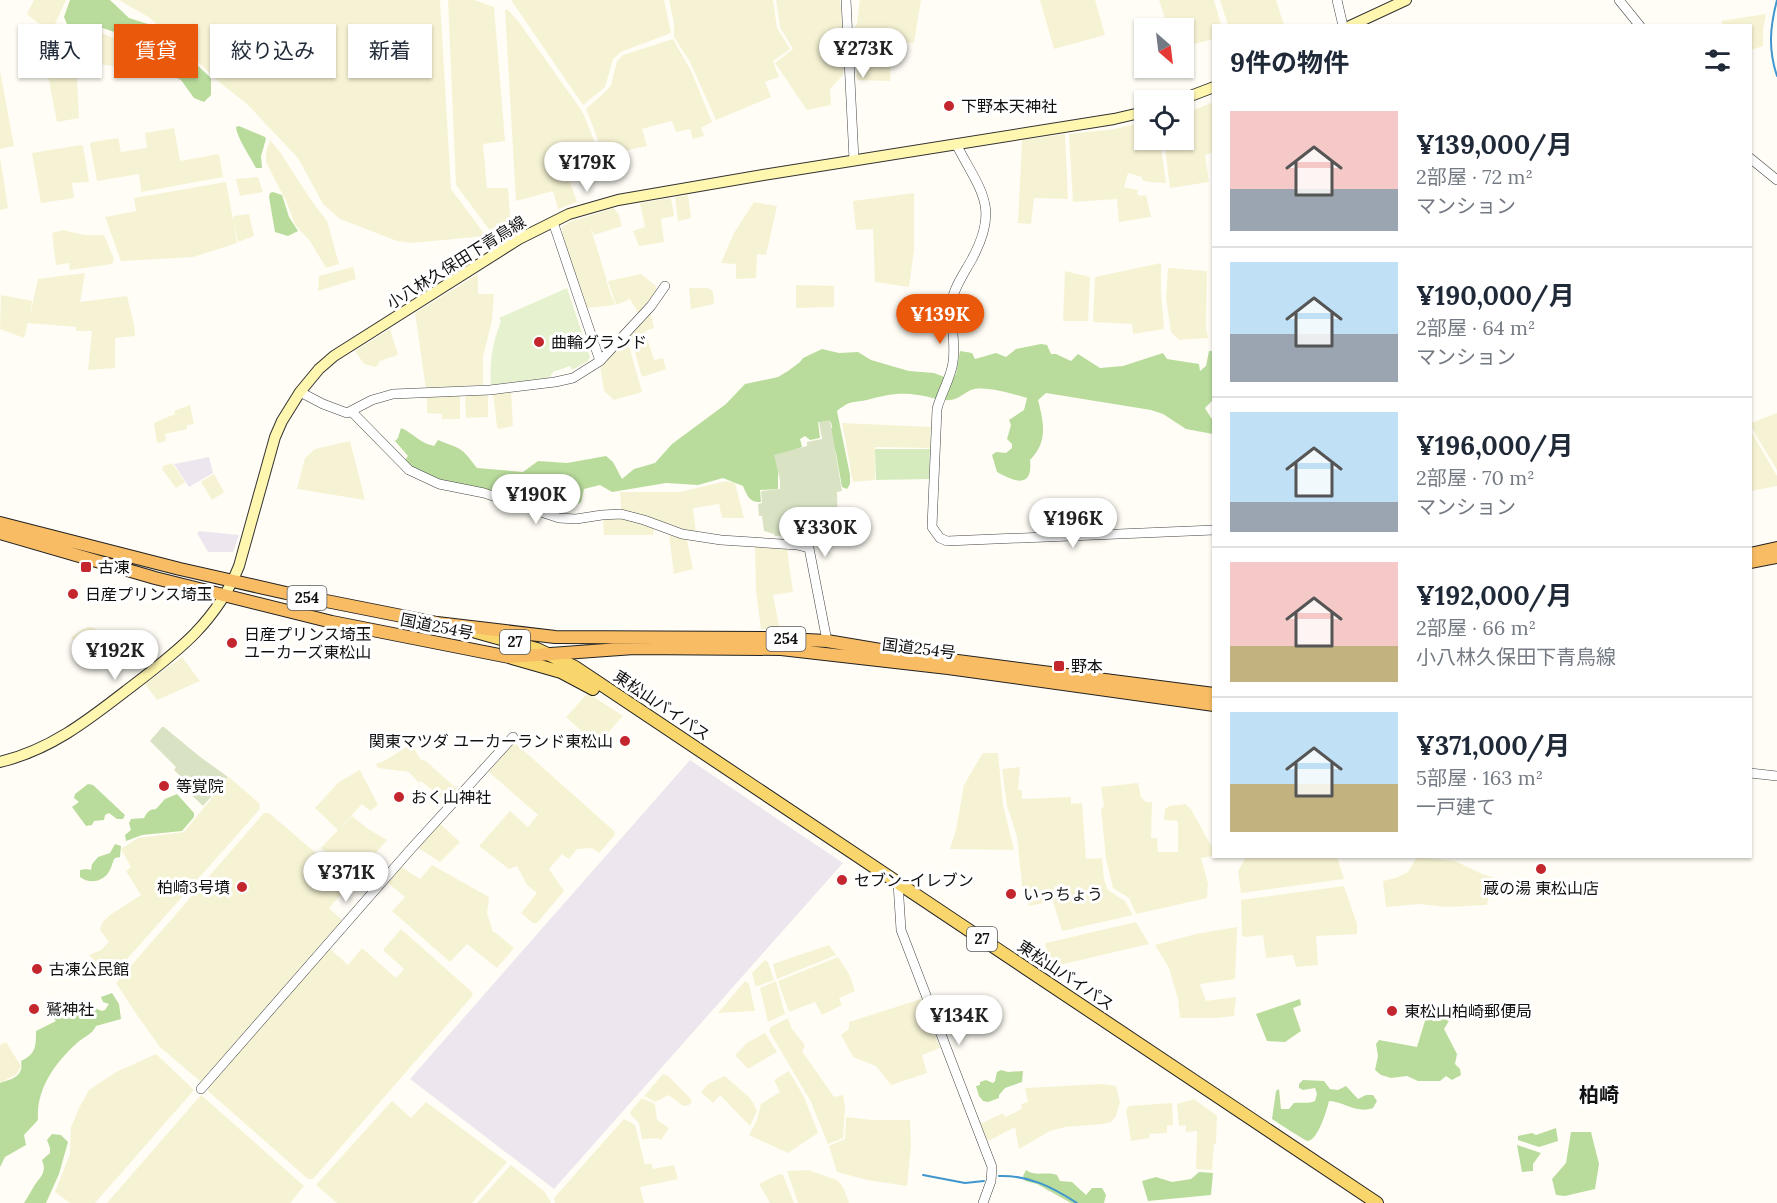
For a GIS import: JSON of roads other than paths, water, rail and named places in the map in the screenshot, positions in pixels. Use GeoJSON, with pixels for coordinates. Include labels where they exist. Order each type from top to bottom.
{"type":"FeatureCollection","features":[{"type":"Feature","properties":{"kind":"highway","name":"国道254号"},"geometry":{"type":"LineString","coordinates":[[0,523],[233,581],[437,623],[520,634],[585,638],[765,638],[827,641],[986,669]]}},
{"type":"Feature","properties":{"kind":"highway","name":"国道254号"},"geometry":{"type":"LineString","coordinates":[[0,533],[107,565],[332,622],[509,657],[634,648],[781,649],[986,669]]}},
{"type":"Feature","properties":{"kind":"highway"},"geometry":{"type":"LineString","coordinates":[[1752,554],[1777,548]]}},
{"type":"Feature","properties":{"kind":"highway"},"geometry":{"type":"LineString","coordinates":[[1752,562],[1777,557]]}},
{"type":"Feature","properties":{"kind":"highway"},"geometry":{"type":"LineString","coordinates":[[986,669],[1033,687],[1212,704]]}},
{"type":"Feature","properties":{"kind":"highway","name":"254"},"geometry":{"type":"LineString","coordinates":[[986,669],[1212,704]]}},
{"type":"Feature","properties":{"kind":"main road"},"geometry":{"type":"LineString","coordinates":[[1354,24],[1406,0]]}},
{"type":"Feature","properties":{"kind":"main road"},"geometry":{"type":"LineString","coordinates":[[1194,95],[1212,88]]}},
{"type":"Feature","properties":{"kind":"main road","name":"小八林久保田下青鳥線"},"geometry":{"type":"LineString","coordinates":[[0,762],[33,752],[77,728],[181,649],[205,622],[225,595],[239,566],[275,437],[300,392],[319,369],[351,344],[519,239],[553,222],[602,203],[854,159],[1104,121],[1134,114]]}},
{"type":"Feature","properties":{"kind":"main road","name":"27"},"geometry":{"type":"LineString","coordinates":[[437,623],[496,637],[551,654],[572,665],[585,678]]}},
{"type":"Feature","properties":{"kind":"main road"},"geometry":{"type":"LineString","coordinates":[[572,665],[573,652],[580,641],[585,638]]}},
{"type":"Feature","properties":{"kind":"main road"},"geometry":{"type":"LineString","coordinates":[[585,678],[581,664],[582,658],[592,651]]}},
{"type":"Feature","properties":{"kind":"main road","name":"27"},"geometry":{"type":"LineString","coordinates":[[509,657],[585,678]]}},
{"type":"Feature","properties":{"kind":"main road","name":"東松山バイパス"},"geometry":{"type":"LineString","coordinates":[[585,678],[1377,1203]]}},
{"type":"Feature","properties":{"kind":"main road","name":"東松山バイパス"},"geometry":{"type":"LineString","coordinates":[[898,887],[1363,1203]]}},
{"type":"Feature","properties":{"kind":"street"},"geometry":{"type":"LineString","coordinates":[[846,0],[854,159]]}},
{"type":"Feature","properties":{"kind":"street"},"geometry":{"type":"LineString","coordinates":[[1336,0],[1342,24]]}},
{"type":"Feature","properties":{"kind":"street"},"geometry":{"type":"LineString","coordinates":[[1619,0],[1638,24]]}},
{"type":"Feature","properties":{"kind":"street"},"geometry":{"type":"LineString","coordinates":[[956,144],[982,194],[987,219],[983,236],[952,301],[953,362],[937,410],[932,527],[936,534],[947,541],[1212,530]]}},
{"type":"Feature","properties":{"kind":"street"},"geometry":{"type":"LineString","coordinates":[[1752,160],[1777,180]]}},
{"type":"Feature","properties":{"kind":"street"},"geometry":{"type":"LineString","coordinates":[[553,222],[600,361]]}},
{"type":"Feature","properties":{"kind":"street"},"geometry":{"type":"LineString","coordinates":[[300,392],[340,411],[352,412],[365,403],[393,394],[462,392],[573,378],[600,361],[651,306],[665,286]]}},
{"type":"Feature","properties":{"kind":"street"},"geometry":{"type":"LineString","coordinates":[[352,412],[409,470],[439,484],[484,493],[560,518],[576,519],[621,514],[682,534],[809,548],[827,641]]}},
{"type":"Feature","properties":{"kind":"street"},"geometry":{"type":"LineString","coordinates":[[201,1089],[424,833],[513,737]]}},
{"type":"Feature","properties":{"kind":"street"},"geometry":{"type":"LineString","coordinates":[[1752,772],[1777,776]]}},
{"type":"Feature","properties":{"kind":"street"},"geometry":{"type":"LineString","coordinates":[[898,887],[901,930],[992,1167],[991,1181],[983,1203]]}},
{"type":"Feature","properties":{"kind":"waterway"},"geometry":{"type":"LineString","coordinates":[[1777,0],[1771,38],[1772,57],[1777,76]]}},
{"type":"Feature","properties":{"kind":"waterway"},"geometry":{"type":"LineString","coordinates":[[923,1175],[965,1183],[984,1181]]}},
{"type":"Feature","properties":{"kind":"waterway"},"geometry":{"type":"LineString","coordinates":[[999,1176],[1010,1176],[1040,1183],[1077,1203]]}},
{"type":"Feature","properties":{"kind":"place","name":"下野本天神社"},"geometry":{"type":"Point","coordinates":[949,106]}},
{"type":"Feature","properties":{"kind":"place","name":"曲輪グランド"},"geometry":{"type":"Point","coordinates":[539,342]}},
{"type":"Feature","properties":{"kind":"place","name":"古凍"},"geometry":{"type":"Point","coordinates":[86,567]}},
{"type":"Feature","properties":{"kind":"place","name":"日産プリンス埼玉"},"geometry":{"type":"Point","coordinates":[73,594]}},
{"type":"Feature","properties":{"kind":"place","name":"日産プリンス埼玉 ユーカーズ東松山"},"geometry":{"type":"Point","coordinates":[232,643]}},
{"type":"Feature","properties":{"kind":"place","name":"野本"},"geometry":{"type":"Point","coordinates":[1059,666]}},
{"type":"Feature","properties":{"kind":"place","name":"関東マツダ ユーカーランド東松山"},"geometry":{"type":"Point","coordinates":[625,741]}},
{"type":"Feature","properties":{"kind":"place","name":"等覚院"},"geometry":{"type":"Point","coordinates":[164,786]}},
{"type":"Feature","properties":{"kind":"place","name":"おく山神社"},"geometry":{"type":"Point","coordinates":[399,797]}},
{"type":"Feature","properties":{"kind":"place","name":"蔵の湯 東松山店"},"geometry":{"type":"Point","coordinates":[1541,869]}},
{"type":"Feature","properties":{"kind":"place","name":"セブン-イレブン"},"geometry":{"type":"Point","coordinates":[842,880]}},
{"type":"Feature","properties":{"kind":"place","name":"柏崎3号墳"},"geometry":{"type":"Point","coordinates":[242,887]}},
{"type":"Feature","properties":{"kind":"place","name":"いっちょう"},"geometry":{"type":"Point","coordinates":[1011,894]}},
{"type":"Feature","properties":{"kind":"place","name":"古凍公民館"},"geometry":{"type":"Point","coordinates":[37,969]}},
{"type":"Feature","properties":{"kind":"place","name":"鷲神社"},"geometry":{"type":"Point","coordinates":[34,1009]}},
{"type":"Feature","properties":{"kind":"place","name":"東松山柏崎郵便局"},"geometry":{"type":"Point","coordinates":[1392,1011]}},
{"type":"Feature","properties":{"kind":"district","name":"柏崎"},"geometry":{"type":"Point","coordinates":[1599,1095]}}]}
